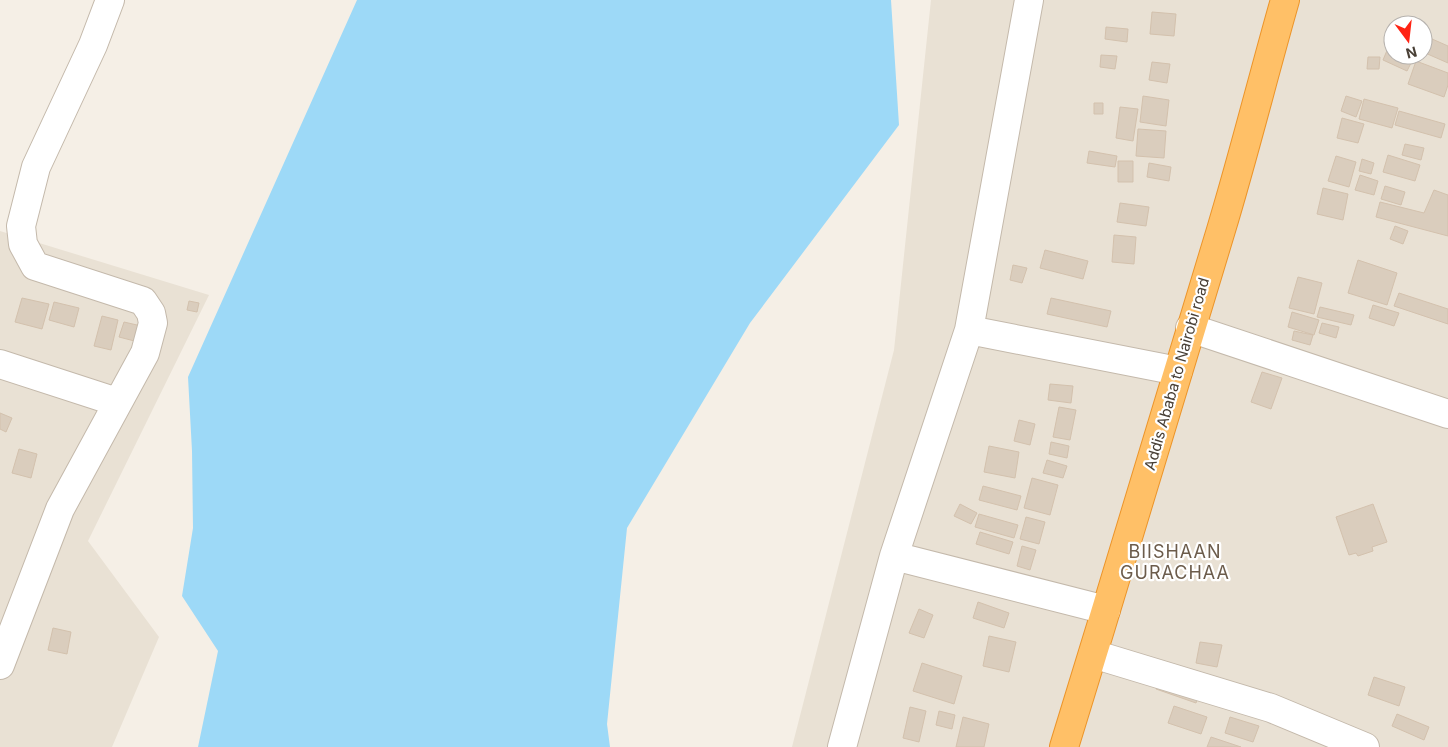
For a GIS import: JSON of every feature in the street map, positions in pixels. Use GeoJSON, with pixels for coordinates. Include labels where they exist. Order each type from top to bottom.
{"type":"FeatureCollection","features":[{"type":"Feature","properties":{"kind":"highway","name":"Addis Ababa to Nairobi road"},"geometry":{"type":"LineString","coordinates":[[1064,747],[1221,229],[1285,0]]}},
{"type":"Feature","properties":{"kind":"street"},"geometry":{"type":"LineString","coordinates":[[0,665],[60,509],[145,353],[153,323],[150,313],[142,302],[35,266],[23,244],[21,226],[36,168],[93,45],[110,0]]}},
{"type":"Feature","properties":{"kind":"street"},"geometry":{"type":"LineString","coordinates":[[842,747],[894,556],[969,330],[1029,0]]}},
{"type":"Feature","properties":{"kind":"street"},"geometry":{"type":"LineString","coordinates":[[1190,328],[1448,414]]}},
{"type":"Feature","properties":{"kind":"street"},"geometry":{"type":"LineString","coordinates":[[969,330],[1178,371]]}},
{"type":"Feature","properties":{"kind":"street"},"geometry":{"type":"LineString","coordinates":[[0,364],[117,402]]}},
{"type":"Feature","properties":{"kind":"street"},"geometry":{"type":"LineString","coordinates":[[894,556],[1106,610]]}},
{"type":"Feature","properties":{"kind":"street"},"geometry":{"type":"LineString","coordinates":[[1093,654],[1271,708],[1365,747]]}},
{"type":"Feature","properties":{"kind":"shaded area"},"geometry":{"type":"Polygon","coordinates":[[[931,0],[1448,0],[1448,747],[792,747],[894,350],[931,0]]]}},
{"type":"Feature","properties":{"kind":"shaded area"},"geometry":{"type":"Polygon","coordinates":[[[0,231],[209,295],[88,541],[159,637],[112,747],[0,747],[0,231]]]}},
{"type":"Feature","properties":{"kind":"water"},"geometry":{"type":"Polygon","coordinates":[[[357,0],[891,0],[899,125],[750,323],[627,528],[607,724],[610,747],[198,747],[218,651],[182,596],[193,528],[192,451],[188,377],[357,0]]]}},
{"type":"Feature","properties":{"kind":"building"},"geometry":{"type":"Polygon","coordinates":[[[1152,12],[1176,14],[1174,36],[1150,34],[1152,12]]]}},
{"type":"Feature","properties":{"kind":"building"},"geometry":{"type":"Polygon","coordinates":[[[1106,27],[1128,29],[1127,42],[1105,39],[1106,27]]]}},
{"type":"Feature","properties":{"kind":"building"},"geometry":{"type":"Polygon","coordinates":[[[1433,39],[1448,46],[1448,63],[1433,56],[1433,39]]]}},
{"type":"Feature","properties":{"kind":"building"},"geometry":{"type":"Polygon","coordinates":[[[1101,55],[1117,56],[1115,69],[1100,67],[1101,55]]]}},
{"type":"Feature","properties":{"kind":"building"},"geometry":{"type":"Polygon","coordinates":[[[1368,57],[1380,57],[1379,69],[1367,69],[1368,57]]]}},
{"type":"Feature","properties":{"kind":"building"},"geometry":{"type":"Polygon","coordinates":[[[1152,62],[1170,64],[1167,83],[1149,80],[1152,62]]]}},
{"type":"Feature","properties":{"kind":"building"},"geometry":{"type":"Polygon","coordinates":[[[1394,65],[1410,65],[1407,71],[1394,65]]]}},
{"type":"Feature","properties":{"kind":"building"},"geometry":{"type":"Polygon","coordinates":[[[1415,65],[1427,65],[1448,73],[1448,85],[1444,97],[1408,84],[1415,65]]]}},
{"type":"Feature","properties":{"kind":"building"},"geometry":{"type":"Polygon","coordinates":[[[1143,96],[1169,100],[1166,126],[1140,122],[1143,96]]]}},
{"type":"Feature","properties":{"kind":"building"},"geometry":{"type":"Polygon","coordinates":[[[1346,96],[1362,101],[1356,117],[1341,111],[1346,96]]]}},
{"type":"Feature","properties":{"kind":"building"},"geometry":{"type":"Polygon","coordinates":[[[1364,99],[1398,108],[1392,128],[1359,119],[1364,99]]]}},
{"type":"Feature","properties":{"kind":"building"},"geometry":{"type":"Polygon","coordinates":[[[1094,103],[1103,103],[1103,114],[1094,114],[1094,103]]]}},
{"type":"Feature","properties":{"kind":"building"},"geometry":{"type":"Polygon","coordinates":[[[1120,107],[1138,109],[1133,141],[1116,138],[1120,107]]]}},
{"type":"Feature","properties":{"kind":"building"},"geometry":{"type":"Polygon","coordinates":[[[1399,111],[1445,124],[1441,138],[1395,125],[1399,111]]]}},
{"type":"Feature","properties":{"kind":"building"},"geometry":{"type":"Polygon","coordinates":[[[1342,118],[1364,124],[1358,143],[1337,138],[1342,118]]]}},
{"type":"Feature","properties":{"kind":"building"},"geometry":{"type":"Polygon","coordinates":[[[1138,129],[1166,131],[1164,158],[1136,156],[1138,129]]]}},
{"type":"Feature","properties":{"kind":"building"},"geometry":{"type":"Polygon","coordinates":[[[1405,144],[1424,148],[1421,160],[1402,155],[1405,144]]]}},
{"type":"Feature","properties":{"kind":"building"},"geometry":{"type":"Polygon","coordinates":[[[1089,151],[1117,156],[1115,167],[1087,163],[1089,151]]]}},
{"type":"Feature","properties":{"kind":"building"},"geometry":{"type":"Polygon","coordinates":[[[1388,155],[1420,165],[1415,181],[1383,172],[1388,155]]]}},
{"type":"Feature","properties":{"kind":"building"},"geometry":{"type":"Polygon","coordinates":[[[1336,156],[1356,162],[1349,187],[1328,181],[1336,156]]]}},
{"type":"Feature","properties":{"kind":"building"},"geometry":{"type":"Polygon","coordinates":[[[1362,159],[1374,163],[1371,174],[1359,171],[1362,159]]]}},
{"type":"Feature","properties":{"kind":"building"},"geometry":{"type":"Polygon","coordinates":[[[1118,161],[1133,161],[1133,182],[1118,182],[1118,161]]]}},
{"type":"Feature","properties":{"kind":"building"},"geometry":{"type":"Polygon","coordinates":[[[1149,163],[1171,167],[1169,181],[1147,177],[1149,163]]]}},
{"type":"Feature","properties":{"kind":"building"},"geometry":{"type":"Polygon","coordinates":[[[1360,175],[1378,181],[1374,195],[1355,190],[1360,175]]]}},
{"type":"Feature","properties":{"kind":"building"},"geometry":{"type":"Polygon","coordinates":[[[1385,186],[1405,192],[1401,205],[1381,199],[1385,186]]]}},
{"type":"Feature","properties":{"kind":"building"},"geometry":{"type":"Polygon","coordinates":[[[1323,188],[1348,194],[1343,220],[1317,214],[1323,188]]]}},
{"type":"Feature","properties":{"kind":"building"},"geometry":{"type":"Polygon","coordinates":[[[1434,190],[1448,195],[1448,236],[1376,217],[1380,202],[1424,213],[1434,190]]]}},
{"type":"Feature","properties":{"kind":"building"},"geometry":{"type":"Polygon","coordinates":[[[1120,203],[1149,207],[1146,226],[1117,222],[1120,203]]]}},
{"type":"Feature","properties":{"kind":"building"},"geometry":{"type":"Polygon","coordinates":[[[1395,226],[1408,231],[1403,244],[1390,239],[1395,226]]]}},
{"type":"Feature","properties":{"kind":"building"},"geometry":{"type":"Polygon","coordinates":[[[1114,235],[1136,237],[1134,264],[1112,262],[1114,235]]]}},
{"type":"Feature","properties":{"kind":"building"},"geometry":{"type":"Polygon","coordinates":[[[1045,250],[1088,261],[1083,279],[1040,268],[1045,250]]]}},
{"type":"Feature","properties":{"kind":"building"},"geometry":{"type":"Polygon","coordinates":[[[1358,260],[1397,273],[1387,305],[1348,293],[1358,260]]]}},
{"type":"Feature","properties":{"kind":"building"},"geometry":{"type":"Polygon","coordinates":[[[1013,265],[1027,268],[1022,283],[1010,280],[1013,265]]]}},
{"type":"Feature","properties":{"kind":"building"},"geometry":{"type":"Polygon","coordinates":[[[1298,277],[1322,283],[1314,314],[1289,308],[1298,277]]]}},
{"type":"Feature","properties":{"kind":"building"},"geometry":{"type":"Polygon","coordinates":[[[1399,293],[1448,309],[1448,324],[1394,306],[1399,293]]]}},
{"type":"Feature","properties":{"kind":"building"},"geometry":{"type":"Polygon","coordinates":[[[22,298],[49,304],[42,329],[15,322],[22,298]]]}},
{"type":"Feature","properties":{"kind":"building"},"geometry":{"type":"Polygon","coordinates":[[[1051,298],[1111,311],[1107,327],[1047,314],[1051,298]]]}},
{"type":"Feature","properties":{"kind":"building"},"geometry":{"type":"Polygon","coordinates":[[[189,301],[199,303],[197,312],[187,310],[189,301]]]}},
{"type":"Feature","properties":{"kind":"building"},"geometry":{"type":"Polygon","coordinates":[[[54,302],[79,308],[74,327],[49,320],[54,302]]]}},
{"type":"Feature","properties":{"kind":"building"},"geometry":{"type":"Polygon","coordinates":[[[1373,305],[1399,313],[1394,326],[1369,318],[1373,305]]]}},
{"type":"Feature","properties":{"kind":"building"},"geometry":{"type":"Polygon","coordinates":[[[1320,307],[1354,315],[1351,325],[1317,317],[1320,307]]]}},
{"type":"Feature","properties":{"kind":"building"},"geometry":{"type":"Polygon","coordinates":[[[1292,312],[1319,320],[1314,335],[1288,327],[1292,312]]]}},
{"type":"Feature","properties":{"kind":"building"},"geometry":{"type":"Polygon","coordinates":[[[102,316],[118,320],[111,350],[94,346],[102,316]]]}},
{"type":"Feature","properties":{"kind":"building"},"geometry":{"type":"Polygon","coordinates":[[[124,322],[150,328],[146,344],[119,337],[124,322]]]}},
{"type":"Feature","properties":{"kind":"building"},"geometry":{"type":"Polygon","coordinates":[[[1322,323],[1339,327],[1336,338],[1319,333],[1322,323]]]}},
{"type":"Feature","properties":{"kind":"building"},"geometry":{"type":"Polygon","coordinates":[[[1294,331],[1313,335],[1310,345],[1292,340],[1294,331]]]}},
{"type":"Feature","properties":{"kind":"building"},"geometry":{"type":"Polygon","coordinates":[[[1262,372],[1282,378],[1271,409],[1251,402],[1262,372]]]}},
{"type":"Feature","properties":{"kind":"building"},"geometry":{"type":"Polygon","coordinates":[[[1050,384],[1073,386],[1071,403],[1048,400],[1050,384]]]}},
{"type":"Feature","properties":{"kind":"building"},"geometry":{"type":"Polygon","coordinates":[[[1059,407],[1076,410],[1070,440],[1053,437],[1059,407]]]}},
{"type":"Feature","properties":{"kind":"building"},"geometry":{"type":"Polygon","coordinates":[[[0,413],[12,418],[6,432],[0,429],[0,413]]]}},
{"type":"Feature","properties":{"kind":"building"},"geometry":{"type":"Polygon","coordinates":[[[1019,420],[1035,424],[1030,445],[1014,441],[1019,420]]]}},
{"type":"Feature","properties":{"kind":"building"},"geometry":{"type":"Polygon","coordinates":[[[1051,442],[1069,446],[1067,458],[1049,454],[1051,442]]]}},
{"type":"Feature","properties":{"kind":"building"},"geometry":{"type":"Polygon","coordinates":[[[989,446],[1019,452],[1015,478],[984,472],[989,446]]]}},
{"type":"Feature","properties":{"kind":"building"},"geometry":{"type":"Polygon","coordinates":[[[19,449],[37,454],[31,478],[12,473],[19,449]]]}},
{"type":"Feature","properties":{"kind":"building"},"geometry":{"type":"Polygon","coordinates":[[[1047,460],[1067,466],[1063,478],[1043,473],[1047,460]]]}},
{"type":"Feature","properties":{"kind":"building"},"geometry":{"type":"Polygon","coordinates":[[[1032,478],[1058,485],[1050,515],[1024,508],[1032,478]]]}},
{"type":"Feature","properties":{"kind":"building"},"geometry":{"type":"Polygon","coordinates":[[[983,486],[1021,496],[1017,510],[979,500],[983,486]]]}},
{"type":"Feature","properties":{"kind":"building"},"geometry":{"type":"Polygon","coordinates":[[[960,504],[977,513],[971,524],[954,516],[960,504]]]}},
{"type":"Feature","properties":{"kind":"building"},"geometry":{"type":"Polygon","coordinates":[[[1373,504],[1387,542],[1372,547],[1373,551],[1358,556],[1356,553],[1349,555],[1336,517],[1373,504]]]}},
{"type":"Feature","properties":{"kind":"building"},"geometry":{"type":"Polygon","coordinates":[[[979,514],[1018,525],[1014,538],[975,527],[979,514]]]}},
{"type":"Feature","properties":{"kind":"building"},"geometry":{"type":"Polygon","coordinates":[[[1026,517],[1045,522],[1039,544],[1020,539],[1026,517]]]}},
{"type":"Feature","properties":{"kind":"building"},"geometry":{"type":"Polygon","coordinates":[[[980,532],[1013,542],[1009,554],[976,544],[980,532]]]}},
{"type":"Feature","properties":{"kind":"building"},"geometry":{"type":"Polygon","coordinates":[[[1022,546],[1036,550],[1030,570],[1017,566],[1022,546]]]}},
{"type":"Feature","properties":{"kind":"building"},"geometry":{"type":"Polygon","coordinates":[[[978,602],[1009,613],[1004,628],[973,618],[978,602]]]}},
{"type":"Feature","properties":{"kind":"building"},"geometry":{"type":"Polygon","coordinates":[[[919,609],[933,615],[924,638],[909,633],[919,609]]]}},
{"type":"Feature","properties":{"kind":"building"},"geometry":{"type":"Polygon","coordinates":[[[53,628],[71,632],[67,654],[48,650],[53,628]]]}},
{"type":"Feature","properties":{"kind":"building"},"geometry":{"type":"Polygon","coordinates":[[[989,636],[1016,642],[1009,672],[983,666],[989,636]]]}},
{"type":"Feature","properties":{"kind":"building"},"geometry":{"type":"Polygon","coordinates":[[[1200,642],[1222,645],[1217,667],[1196,663],[1200,642]]]}},
{"type":"Feature","properties":{"kind":"building"},"geometry":{"type":"Polygon","coordinates":[[[922,663],[962,676],[954,704],[913,691],[922,663]]]}},
{"type":"Feature","properties":{"kind":"building"},"geometry":{"type":"Polygon","coordinates":[[[1374,677],[1405,687],[1399,706],[1368,695],[1374,677]]]}},
{"type":"Feature","properties":{"kind":"building"},"geometry":{"type":"Polygon","coordinates":[[[1158,681],[1199,695],[1196,703],[1156,689],[1158,681]]]}},
{"type":"Feature","properties":{"kind":"building"},"geometry":{"type":"Polygon","coordinates":[[[1174,706],[1207,717],[1201,734],[1168,723],[1174,706]]]}},
{"type":"Feature","properties":{"kind":"building"},"geometry":{"type":"Polygon","coordinates":[[[910,707],[926,711],[919,742],[903,738],[910,707]]]}},
{"type":"Feature","properties":{"kind":"building"},"geometry":{"type":"Polygon","coordinates":[[[939,711],[955,715],[952,729],[936,725],[939,711]]]}},
{"type":"Feature","properties":{"kind":"building"},"geometry":{"type":"Polygon","coordinates":[[[1397,714],[1429,727],[1424,740],[1392,726],[1397,714]]]}},
{"type":"Feature","properties":{"kind":"building"},"geometry":{"type":"Polygon","coordinates":[[[963,717],[989,724],[984,747],[956,747],[963,717]]]}},
{"type":"Feature","properties":{"kind":"building"},"geometry":{"type":"Polygon","coordinates":[[[1230,717],[1259,726],[1253,742],[1225,733],[1230,717]]]}},
{"type":"Feature","properties":{"kind":"building"},"geometry":{"type":"Polygon","coordinates":[[[1211,737],[1241,747],[1207,747],[1211,737]]]}},
{"type":"Feature","properties":{"kind":"district","name":"BIISHAAN GURACHAA"},"geometry":{"type":"Point","coordinates":[1175,562]}}]}
